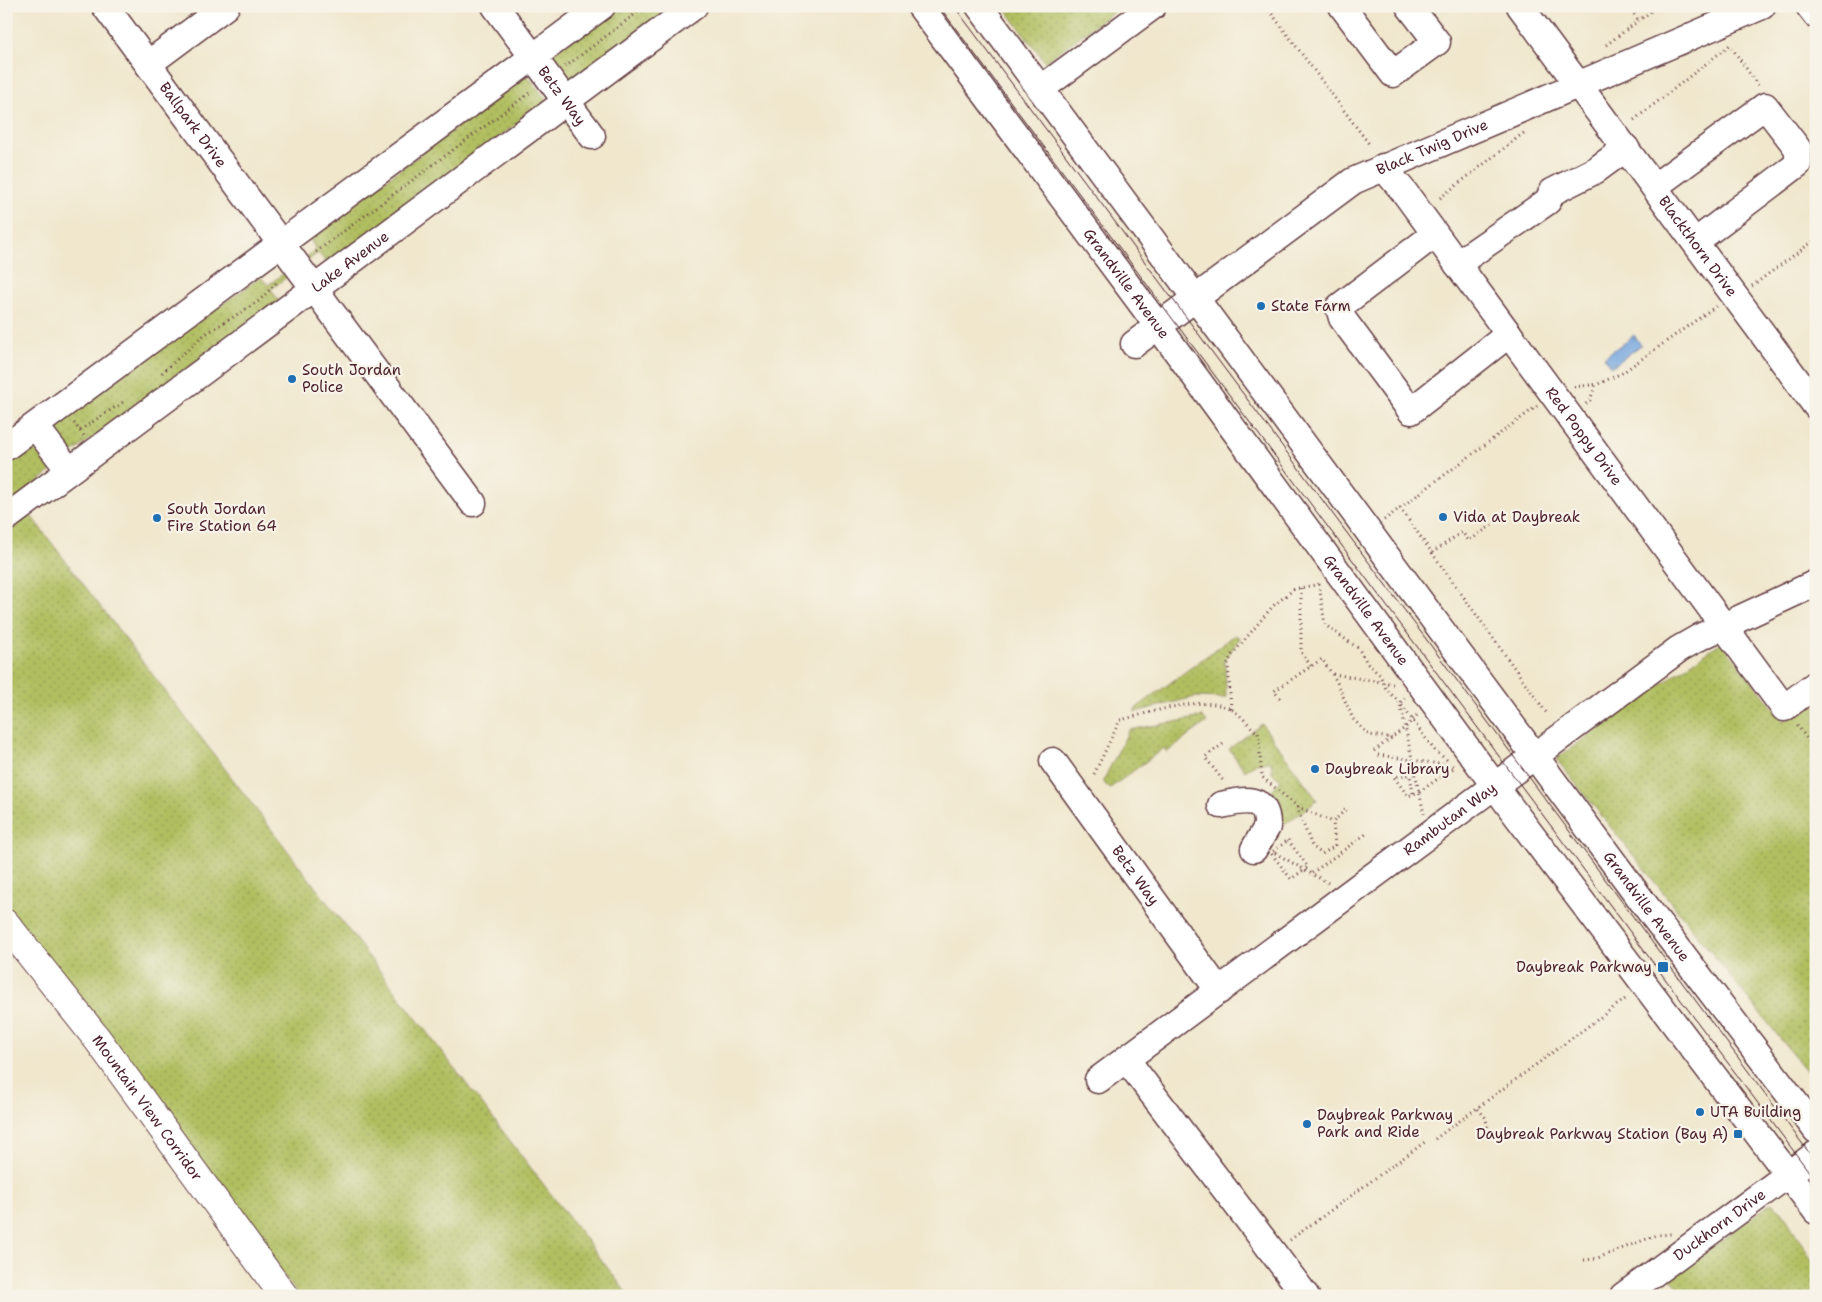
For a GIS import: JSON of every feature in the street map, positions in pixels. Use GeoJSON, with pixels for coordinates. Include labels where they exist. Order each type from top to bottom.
{"type":"FeatureCollection","features":[{"type":"Feature","properties":{"kind":"highway","name":"Mountain View Corridor"},"geometry":{"type":"LineString","coordinates":[[6,924],[98,1040],[284,1296]]}},
{"type":"Feature","properties":{"kind":"street","name":"Ballpark Drive"},"geometry":{"type":"LineString","coordinates":[[105,6],[472,503]]}},
{"type":"Feature","properties":{"kind":"street"},"geometry":{"type":"LineString","coordinates":[[148,64],[226,6]]}},
{"type":"Feature","properties":{"kind":"street","name":"Betz Way"},"geometry":{"type":"LineString","coordinates":[[495,6],[592,136]]}},
{"type":"Feature","properties":{"kind":"street"},"geometry":{"type":"LineString","coordinates":[[6,447],[602,6]]}},
{"type":"Feature","properties":{"kind":"street","name":"Lake Avenue"},"geometry":{"type":"LineString","coordinates":[[6,518],[694,6]]}},
{"type":"Feature","properties":{"kind":"street","name":"Grandville Avenue"},"geometry":{"type":"LineString","coordinates":[[920,6],[1158,326],[1495,786],[1816,1212]]}},
{"type":"Feature","properties":{"kind":"street","name":"Grandville Avenue"},"geometry":{"type":"LineString","coordinates":[[979,6],[1042,88],[1535,756],[1816,1130]]}},
{"type":"Feature","properties":{"kind":"street"},"geometry":{"type":"LineString","coordinates":[[1042,88],[1153,6]]}},
{"type":"Feature","properties":{"kind":"street"},"geometry":{"type":"LineString","coordinates":[[1342,6],[1393,74],[1437,42],[1409,6]]}},
{"type":"Feature","properties":{"kind":"street","name":"Blackthorn Drive"},"geometry":{"type":"LineString","coordinates":[[1520,6],[1816,406]]}},
{"type":"Feature","properties":{"kind":"street","name":"Black Twig Drive"},"geometry":{"type":"LineString","coordinates":[[1134,344],[1353,181],[1579,86],[1762,6]]}},
{"type":"Feature","properties":{"kind":"street"},"geometry":{"type":"LineString","coordinates":[[1809,6],[1816,16]]}},
{"type":"Feature","properties":{"kind":"street"},"geometry":{"type":"LineString","coordinates":[[1654,187],[1765,106],[1798,149],[1798,164],[1695,242]]}},
{"type":"Feature","properties":{"kind":"street"},"geometry":{"type":"LineString","coordinates":[[1457,264],[1548,201],[1552,192],[1596,170],[1626,148]]}},
{"type":"Feature","properties":{"kind":"street","name":"Red Poppy Drive"},"geometry":{"type":"LineString","coordinates":[[1383,167],[1435,234],[1784,708]]}},
{"type":"Feature","properties":{"kind":"street"},"geometry":{"type":"LineString","coordinates":[[1435,234],[1339,307],[1342,318],[1411,411],[1509,334]]}},
{"type":"Feature","properties":{"kind":"street"},"geometry":{"type":"LineString","coordinates":[[35,426],[69,470]]}},
{"type":"Feature","properties":{"kind":"street","name":"Rambutan Way"},"geometry":{"type":"LineString","coordinates":[[1098,1080],[1679,649],[1723,626],[1816,583]]}},
{"type":"Feature","properties":{"kind":"street"},"geometry":{"type":"LineString","coordinates":[[1784,708],[1816,684]]}},
{"type":"Feature","properties":{"kind":"street","name":"Betz Way"},"geometry":{"type":"LineString","coordinates":[[1053,761],[1219,991]]}},
{"type":"Feature","properties":{"kind":"street"},"geometry":{"type":"LineString","coordinates":[[1225,796],[1253,801],[1260,805],[1265,812],[1267,827],[1263,850]]}},
{"type":"Feature","properties":{"kind":"street"},"geometry":{"type":"LineString","coordinates":[[1126,1059],[1306,1296]]}},
{"type":"Feature","properties":{"kind":"street","name":"Duckhorn Drive"},"geometry":{"type":"LineString","coordinates":[[1629,1294],[1788,1173],[1816,1154]]}},
{"type":"Feature","properties":{"kind":"path"},"geometry":{"type":"LineString","coordinates":[[316,252],[646,6]]}},
{"type":"Feature","properties":{"kind":"path"},"geometry":{"type":"LineString","coordinates":[[1266,6],[1369,144]]}},
{"type":"Feature","properties":{"kind":"path"},"geometry":{"type":"LineString","coordinates":[[1628,6],[1639,21]]}},
{"type":"Feature","properties":{"kind":"path"},"geometry":{"type":"LineString","coordinates":[[1606,45],[1658,6]]}},
{"type":"Feature","properties":{"kind":"path"},"geometry":{"type":"LineString","coordinates":[[1634,120],[1730,45],[1764,95]]}},
{"type":"Feature","properties":{"kind":"path"},"geometry":{"type":"LineString","coordinates":[[1440,198],[1517,140],[1528,129]]}},
{"type":"Feature","properties":{"kind":"path"},"geometry":{"type":"LineString","coordinates":[[1570,388],[1596,384],[1622,373],[1682,328],[1757,282],[1816,239]]}},
{"type":"Feature","properties":{"kind":"path"},"geometry":{"type":"LineString","coordinates":[[161,374],[204,335],[259,301],[277,282]]}},
{"type":"Feature","properties":{"kind":"path"},"geometry":{"type":"LineString","coordinates":[[1590,400],[1596,384]]}},
{"type":"Feature","properties":{"kind":"path"},"geometry":{"type":"LineString","coordinates":[[80,430],[129,398]]}},
{"type":"Feature","properties":{"kind":"path"},"geometry":{"type":"LineString","coordinates":[[1383,520],[1543,401]]}},
{"type":"Feature","properties":{"kind":"path"},"geometry":{"type":"LineString","coordinates":[[73,421],[86,438]]}},
{"type":"Feature","properties":{"kind":"path"},"geometry":{"type":"LineString","coordinates":[[1400,508],[1548,715]]}},
{"type":"Feature","properties":{"kind":"path"},"geometry":{"type":"LineString","coordinates":[[1432,553],[1462,532],[1469,540],[1492,525]]}},
{"type":"Feature","properties":{"kind":"path"},"geometry":{"type":"LineString","coordinates":[[1319,579],[1325,625],[1358,648],[1368,664],[1380,675],[1383,683],[1435,751],[1459,767],[1455,767],[1419,792],[1408,796],[1394,777],[1410,776],[1413,793]]}},
{"type":"Feature","properties":{"kind":"path"},"geometry":{"type":"LineString","coordinates":[[1231,709],[1228,664],[1231,656],[1274,606],[1294,589],[1325,583]]}},
{"type":"Feature","properties":{"kind":"path"},"geometry":{"type":"LineString","coordinates":[[1301,588],[1302,652],[1311,666]]}},
{"type":"Feature","properties":{"kind":"path"},"geometry":{"type":"LineString","coordinates":[[1280,698],[1274,691],[1322,659],[1332,674],[1353,719],[1369,735],[1392,738]]}},
{"type":"Feature","properties":{"kind":"path"},"geometry":{"type":"LineString","coordinates":[[1332,674],[1397,685]]}},
{"type":"Feature","properties":{"kind":"path"},"geometry":{"type":"LineString","coordinates":[[1094,774],[1120,720],[1195,703],[1214,703],[1231,709],[1258,733],[1262,777],[1298,807],[1333,822]]}},
{"type":"Feature","properties":{"kind":"path"},"geometry":{"type":"LineString","coordinates":[[1400,703],[1424,817]]}},
{"type":"Feature","properties":{"kind":"path"},"geometry":{"type":"LineString","coordinates":[[1784,708],[1816,751]]}},
{"type":"Feature","properties":{"kind":"path"},"geometry":{"type":"LineString","coordinates":[[1374,750],[1406,727],[1411,720],[1423,711]]}},
{"type":"Feature","properties":{"kind":"path"},"geometry":{"type":"LineString","coordinates":[[1223,744],[1205,757],[1225,796]]}},
{"type":"Feature","properties":{"kind":"path"},"geometry":{"type":"LineString","coordinates":[[1378,755],[1455,767]]}},
{"type":"Feature","properties":{"kind":"path"},"geometry":{"type":"LineString","coordinates":[[1298,807],[1312,846],[1322,854],[1335,846],[1333,822],[1348,807]]}},
{"type":"Feature","properties":{"kind":"path"},"geometry":{"type":"LineString","coordinates":[[1312,873],[1366,834]]}},
{"type":"Feature","properties":{"kind":"path"},"geometry":{"type":"LineString","coordinates":[[1288,840],[1308,867],[1290,880],[1271,853],[1263,850],[1288,840]]}},
{"type":"Feature","properties":{"kind":"path"},"geometry":{"type":"LineString","coordinates":[[1263,850],[1312,873],[1333,886]]}},
{"type":"Feature","properties":{"kind":"path"},"geometry":{"type":"LineString","coordinates":[[1435,1139],[1633,993]]}},
{"type":"Feature","properties":{"kind":"path"},"geometry":{"type":"LineString","coordinates":[[1478,1109],[1486,1118],[1488,1131]]}},
{"type":"Feature","properties":{"kind":"path"},"geometry":{"type":"LineString","coordinates":[[1287,1243],[1425,1142]]}},
{"type":"Feature","properties":{"kind":"path"},"geometry":{"type":"LineString","coordinates":[[1584,1260],[1594,1259],[1657,1235],[1679,1233]]}},
{"type":"Feature","properties":{"kind":"green space"},"geometry":{"type":"Polygon","coordinates":[[[617,6],[680,6],[570,84],[551,59],[552,54],[617,6]]]}},
{"type":"Feature","properties":{"kind":"green space"},"geometry":{"type":"Polygon","coordinates":[[[1003,6],[1121,6],[1045,62],[1003,6]]]}},
{"type":"Feature","properties":{"kind":"green space"},"geometry":{"type":"Polygon","coordinates":[[[527,75],[547,101],[329,265],[318,253],[271,289],[279,302],[72,453],[53,428],[56,422],[261,277],[268,285],[316,250],[309,237],[527,75]]]}},
{"type":"Feature","properties":{"kind":"green space"},"geometry":{"type":"Polygon","coordinates":[[[25,449],[30,449],[37,453],[51,471],[6,509],[6,462],[25,449]]]}},
{"type":"Feature","properties":{"kind":"green space"},"geometry":{"type":"Polygon","coordinates":[[[28,512],[629,1296],[299,1296],[6,903],[6,530],[28,512]]]}},
{"type":"Feature","properties":{"kind":"green space"},"geometry":{"type":"Polygon","coordinates":[[[1235,635],[1240,638],[1225,660],[1226,698],[1195,697],[1135,712],[1135,709],[1235,635]]]}},
{"type":"Feature","properties":{"kind":"green space"},"geometry":{"type":"Polygon","coordinates":[[[1721,642],[1784,721],[1816,705],[1816,1083],[1556,759],[1721,642]]]}},
{"type":"Feature","properties":{"kind":"green space"},"geometry":{"type":"Polygon","coordinates":[[[1203,717],[1207,722],[1167,752],[1164,748],[1109,789],[1103,781],[1129,730],[1203,717]]]}},
{"type":"Feature","properties":{"kind":"green space"},"geometry":{"type":"Polygon","coordinates":[[[1262,724],[1317,800],[1284,825],[1265,798],[1281,780],[1272,773],[1271,762],[1256,763],[1245,771],[1229,749],[1262,724]]]}},
{"type":"Feature","properties":{"kind":"green space"},"geometry":{"type":"Polygon","coordinates":[[[1771,1203],[1782,1211],[1816,1267],[1816,1296],[1674,1296],[1671,1292],[1678,1287],[1671,1278],[1771,1203]]]}},
{"type":"Feature","properties":{"kind":"water"},"geometry":{"type":"Polygon","coordinates":[[[1634,335],[1641,345],[1612,367],[1604,357],[1634,335]]]}},
{"type":"Feature","properties":{"kind":"tram line"},"geometry":{"type":"LineString","coordinates":[[939,6],[1816,1181]]}},
{"type":"Feature","properties":{"kind":"tram line"},"geometry":{"type":"LineString","coordinates":[[954,6],[1816,1162]]}},
{"type":"Feature","properties":{"kind":"place","name":"State Farm"},"geometry":{"type":"Point","coordinates":[1261,306]}},
{"type":"Feature","properties":{"kind":"place","name":"South Jordan Police"},"geometry":{"type":"Point","coordinates":[292,379]}},
{"type":"Feature","properties":{"kind":"place","name":"Vida at Daybreak"},"geometry":{"type":"Point","coordinates":[1443,517]}},
{"type":"Feature","properties":{"kind":"place","name":"South Jordan Fire Station 64"},"geometry":{"type":"Point","coordinates":[157,518]}},
{"type":"Feature","properties":{"kind":"place","name":"Daybreak Library"},"geometry":{"type":"Point","coordinates":[1315,769]}},
{"type":"Feature","properties":{"kind":"place","name":"Daybreak Parkway"},"geometry":{"type":"Point","coordinates":[1663,967]}},
{"type":"Feature","properties":{"kind":"place","name":"UTA Building"},"geometry":{"type":"Point","coordinates":[1700,1112]}},
{"type":"Feature","properties":{"kind":"place","name":"Daybreak Parkway Park and Ride"},"geometry":{"type":"Point","coordinates":[1307,1124]}},
{"type":"Feature","properties":{"kind":"place","name":"Daybreak Parkway Station (Bay A)"},"geometry":{"type":"Point","coordinates":[1738,1134]}}]}
